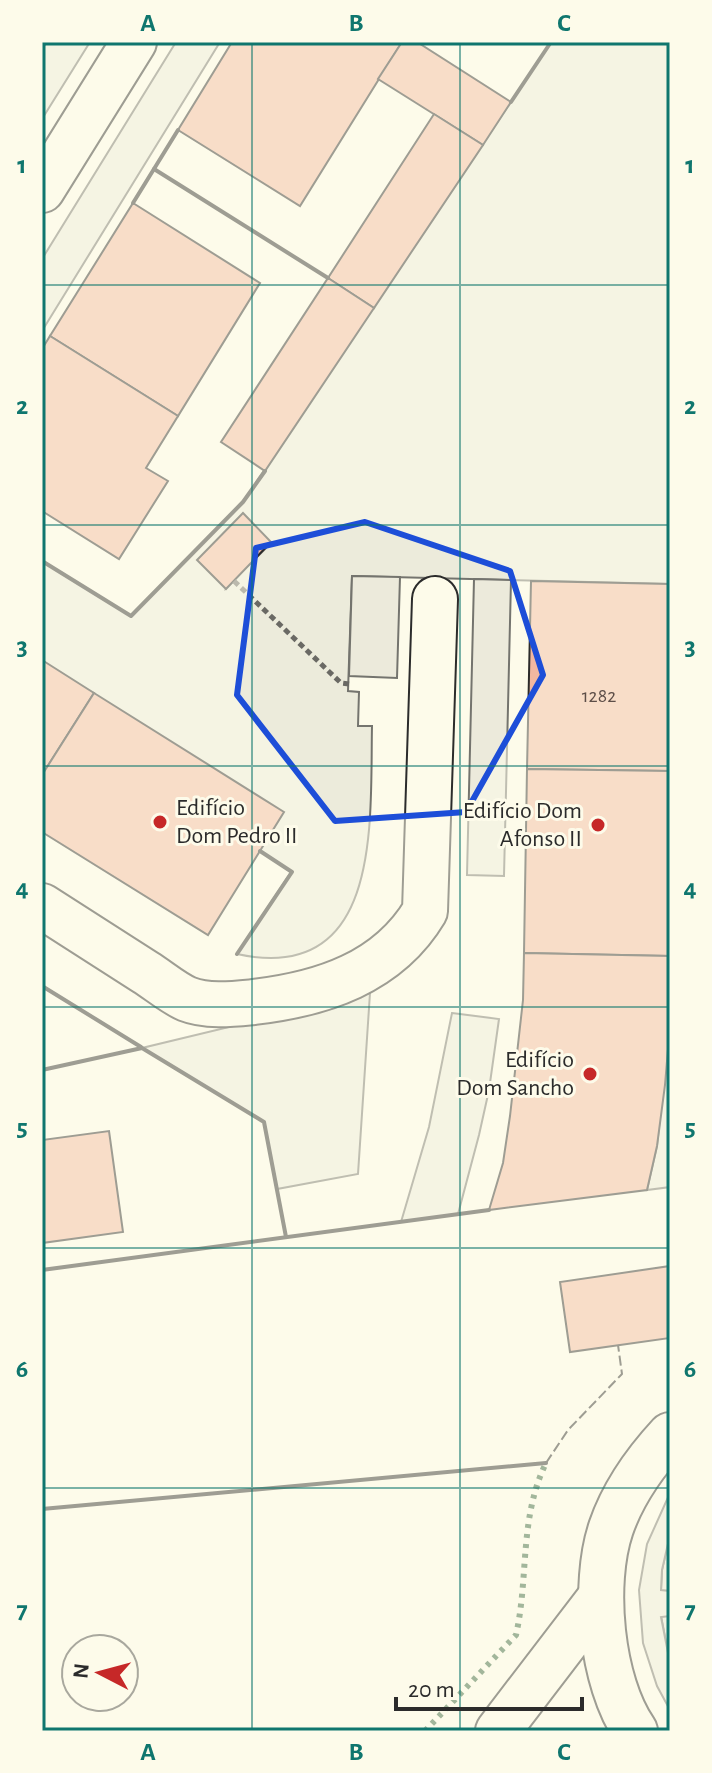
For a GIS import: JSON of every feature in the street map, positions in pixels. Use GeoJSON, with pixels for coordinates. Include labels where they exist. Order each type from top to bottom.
{"type":"FeatureCollection","features":[{"type":"Feature","properties":{"kind":"street"},"geometry":{"type":"LineString","coordinates":[[42,190],[134,42]]}},
{"type":"Feature","properties":{"kind":"street"},"geometry":{"type":"LineString","coordinates":[[42,906],[187,999],[216,1004],[269,1000],[334,985],[361,973],[393,951],[412,934],[425,911],[435,599]]}},
{"type":"Feature","properties":{"kind":"street"},"geometry":{"type":"LineString","coordinates":[[635,1731],[608,1670],[599,1599],[611,1529],[643,1465],[670,1435]]}},
{"type":"Feature","properties":{"kind":"street"},"geometry":{"type":"LineString","coordinates":[[498,1731],[599,1599]]}},
{"type":"Feature","properties":{"kind":"path"},"geometry":{"type":"LineString","coordinates":[[234,581],[341,683],[349,684]]}},
{"type":"Feature","properties":{"kind":"highlighted area"},"geometry":{"type":"Polygon","coordinates":[[[365,522],[510,571],[543,675],[466,812],[335,821],[237,695],[256,548],[365,522]]]}},
{"type":"Feature","properties":{"kind":"shaded area"},"geometry":{"type":"Polygon","coordinates":[[[47,42],[90,42],[42,119],[42,49],[47,42]]]}},
{"type":"Feature","properties":{"kind":"shaded area"},"geometry":{"type":"Polygon","coordinates":[[[176,42],[220,42],[42,331],[42,259],[176,42]]]}},
{"type":"Feature","properties":{"kind":"shaded area"},"geometry":{"type":"Polygon","coordinates":[[[551,42],[670,42],[670,584],[352,576],[348,691],[359,692],[358,726],[372,726],[367,848],[358,888],[343,921],[319,945],[285,957],[237,954],[291,872],[260,851],[42,660],[42,561],[131,616],[243,502],[551,42]],[[243,514],[226,588],[271,543],[243,514]]]}},
{"type":"Feature","properties":{"kind":"shaded area"},"geometry":{"type":"Polygon","coordinates":[[[352,576],[400,577],[397,678],[349,676],[352,576]]]}},
{"type":"Feature","properties":{"kind":"shaded area"},"geometry":{"type":"Polygon","coordinates":[[[474,579],[511,580],[504,876],[467,875],[474,579]]]}},
{"type":"Feature","properties":{"kind":"shaded area"},"geometry":{"type":"Polygon","coordinates":[[[370,993],[358,1174],[277,1189],[264,1122],[142,1048],[370,993]]]}},
{"type":"Feature","properties":{"kind":"shaded area"},"geometry":{"type":"Polygon","coordinates":[[[452,1013],[499,1019],[479,1135],[458,1214],[401,1222],[429,1127],[452,1013]]]}},
{"type":"Feature","properties":{"kind":"shaded area"},"geometry":{"type":"Polygon","coordinates":[[[670,1025],[670,1187],[647,1190],[657,1146],[670,1025]]]}},
{"type":"Feature","properties":{"kind":"shaded area"},"geometry":{"type":"Polygon","coordinates":[[[670,1493],[670,1535],[661,1590],[670,1591],[670,1616],[661,1617],[670,1663],[670,1710],[657,1686],[643,1643],[639,1590],[647,1544],[670,1493]]]}},
{"type":"Feature","properties":{"kind":"shaded area"},"geometry":{"type":"Polygon","coordinates":[[[670,1535],[670,1591],[661,1591],[662,1570],[670,1535]]]}},
{"type":"Feature","properties":{"kind":"shaded area"},"geometry":{"type":"Polygon","coordinates":[[[661,1616],[670,1616],[670,1663],[661,1616]]]}},
{"type":"Feature","properties":{"kind":"building"},"geometry":{"type":"Polygon","coordinates":[[[232,42],[402,42],[300,206],[178,130],[232,42]]]}},
{"type":"Feature","properties":{"kind":"building"},"geometry":{"type":"Polygon","coordinates":[[[402,42],[417,42],[511,102],[483,145],[378,79],[402,42]]]}},
{"type":"Feature","properties":{"kind":"building"},"geometry":{"type":"Polygon","coordinates":[[[434,114],[483,145],[374,308],[328,278],[434,114]]]}},
{"type":"Feature","properties":{"kind":"building"},"geometry":{"type":"Polygon","coordinates":[[[133,203],[260,283],[178,416],[50,336],[133,203]]]}},
{"type":"Feature","properties":{"kind":"building"},"geometry":{"type":"Polygon","coordinates":[[[328,278],[374,308],[265,471],[221,442],[328,278]]]}},
{"type":"Feature","properties":{"kind":"building"},"geometry":{"type":"Polygon","coordinates":[[[50,336],[178,416],[146,468],[168,481],[119,559],[42,511],[42,349],[50,336]]]}},
{"type":"Feature","properties":{"kind":"building"},"geometry":{"type":"Polygon","coordinates":[[[243,513],[271,542],[226,589],[197,560],[243,513]]]}},
{"type":"Feature","properties":{"kind":"building"},"geometry":{"type":"Polygon","coordinates":[[[531,581],[670,584],[670,771],[527,769],[531,581]]]}},
{"type":"Feature","properties":{"kind":"building"},"geometry":{"type":"Polygon","coordinates":[[[42,660],[94,693],[42,775],[42,660]]]}},
{"type":"Feature","properties":{"kind":"building","name":"Edifício Dom Pedro II"},"geometry":{"type":"Polygon","coordinates":[[[94,693],[284,812],[208,935],[42,832],[42,775],[94,693]]]}},
{"type":"Feature","properties":{"kind":"building","name":"Edifício Dom Afonso II"},"geometry":{"type":"Polygon","coordinates":[[[527,769],[670,771],[670,956],[524,953],[527,769]]]}},
{"type":"Feature","properties":{"kind":"building","name":"Edifício Dom Sancho"},"geometry":{"type":"Polygon","coordinates":[[[524,953],[670,956],[670,1025],[665,1085],[657,1146],[647,1190],[489,1210],[503,1163],[510,1116],[523,1000],[524,953]]]}},
{"type":"Feature","properties":{"kind":"building"},"geometry":{"type":"Polygon","coordinates":[[[109,1131],[123,1232],[42,1243],[42,1140],[109,1131]]]}},
{"type":"Feature","properties":{"kind":"building"},"geometry":{"type":"Polygon","coordinates":[[[670,1266],[670,1338],[570,1352],[560,1282],[670,1266]]]}},
{"type":"Feature","properties":{"kind":"hedge"},"geometry":{"type":"LineString","coordinates":[[425,1731],[516,1635],[528,1526],[537,1484],[546,1463]]}},
{"type":"Feature","properties":{"kind":"fence"},"geometry":{"type":"LineString","coordinates":[[546,1463],[568,1430],[622,1374],[618,1345]]}},
{"type":"Feature","properties":{"kind":"wall"},"geometry":{"type":"LineString","coordinates":[[511,102],[551,42]]}},
{"type":"Feature","properties":{"kind":"wall"},"geometry":{"type":"LineString","coordinates":[[133,203],[178,130]]}},
{"type":"Feature","properties":{"kind":"wall"},"geometry":{"type":"LineString","coordinates":[[154,169],[328,278]]}},
{"type":"Feature","properties":{"kind":"wall"},"geometry":{"type":"LineString","coordinates":[[42,561],[131,616],[243,502],[265,471]]}},
{"type":"Feature","properties":{"kind":"wall"},"geometry":{"type":"LineString","coordinates":[[237,954],[292,872],[260,851]]}},
{"type":"Feature","properties":{"kind":"wall"},"geometry":{"type":"LineString","coordinates":[[42,986],[141,1047]]}},
{"type":"Feature","properties":{"kind":"wall"},"geometry":{"type":"LineString","coordinates":[[42,1070],[142,1048],[264,1122],[286,1237]]}},
{"type":"Feature","properties":{"kind":"wall"},"geometry":{"type":"LineString","coordinates":[[42,1270],[489,1210]]}},
{"type":"Feature","properties":{"kind":"wall"},"geometry":{"type":"LineString","coordinates":[[42,1509],[546,1463]]}},
{"type":"Feature","properties":{"kind":"place","name":"Edifício Dom Pedro II"},"geometry":{"type":"Point","coordinates":[160,822]}},
{"type":"Feature","properties":{"kind":"place","name":"Edifício Dom Afonso II"},"geometry":{"type":"Point","coordinates":[598,825]}},
{"type":"Feature","properties":{"kind":"place","name":"Edifício Dom Sancho"},"geometry":{"type":"Point","coordinates":[590,1074]}}]}
